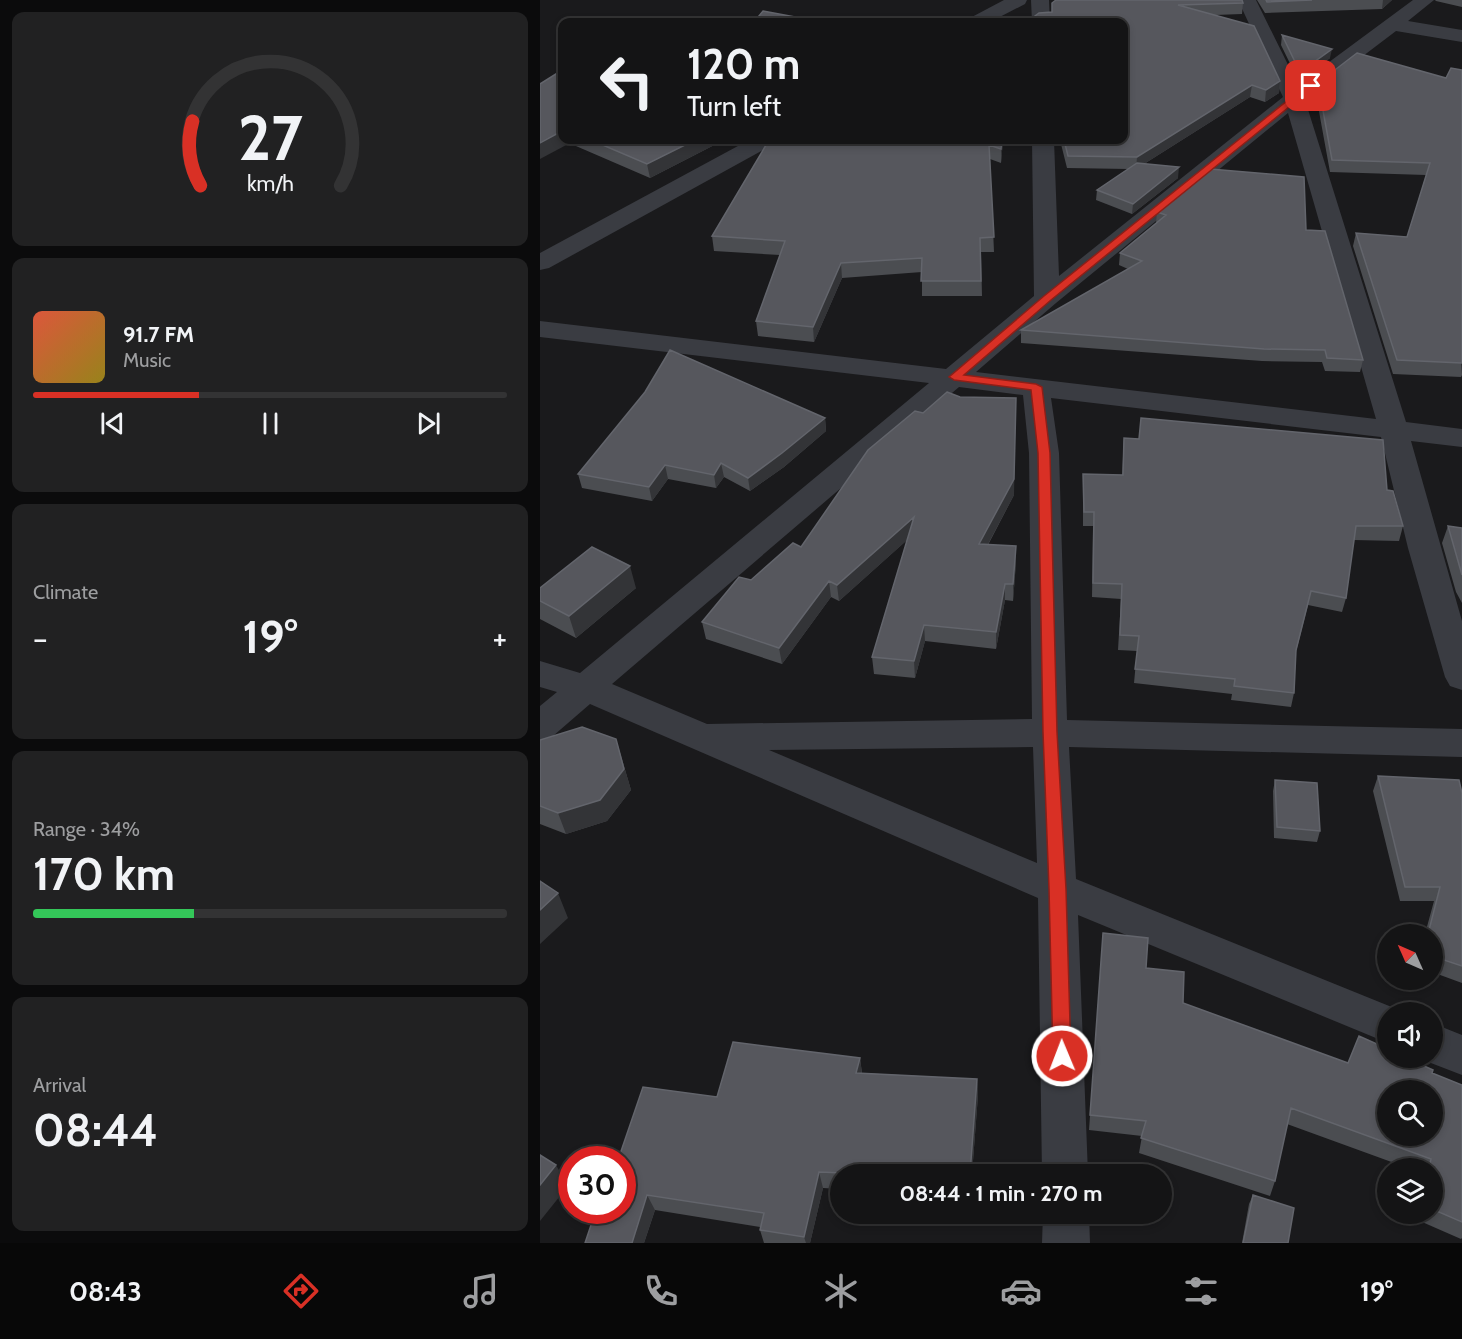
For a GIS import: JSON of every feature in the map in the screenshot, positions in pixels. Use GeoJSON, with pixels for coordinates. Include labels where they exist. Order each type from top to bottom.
{"type":"FeatureCollection","features":[{"type":"Feature","properties":{"kind":"street"},"geometry":{"type":"LineString","coordinates":[[984,18],[1018,0]]}},
{"type":"Feature","properties":{"kind":"street"},"geometry":{"type":"LineString","coordinates":[[1040,0],[1041,18]]}},
{"type":"Feature","properties":{"kind":"street"},"geometry":{"type":"LineString","coordinates":[[1247,0],[1294,98],[1394,430],[1424,548],[1462,677]]}},
{"type":"Feature","properties":{"kind":"street"},"geometry":{"type":"LineString","coordinates":[[540,726],[1047,298],[1294,98],[1395,25],[1425,0]]}},
{"type":"Feature","properties":{"kind":"street"},"geometry":{"type":"LineString","coordinates":[[1395,25],[1462,36]]}},
{"type":"Feature","properties":{"kind":"street"},"geometry":{"type":"LineString","coordinates":[[540,263],[758,144]]}},
{"type":"Feature","properties":{"kind":"street"},"geometry":{"type":"LineString","coordinates":[[1043,144],[1047,298]]}},
{"type":"Feature","properties":{"kind":"street"},"geometry":{"type":"LineString","coordinates":[[540,329],[1462,438]]}},
{"type":"Feature","properties":{"kind":"street"},"geometry":{"type":"LineString","coordinates":[[1036,387],[1044,453],[1050,732],[1058,889],[1065,1164]]}},
{"type":"Feature","properties":{"kind":"street"},"geometry":{"type":"LineString","coordinates":[[540,674],[587,688],[1058,889],[1377,1020]]}},
{"type":"Feature","properties":{"kind":"street"},"geometry":{"type":"LineString","coordinates":[[699,737],[1050,732],[1462,743]]}},
{"type":"Feature","properties":{"kind":"street"},"geometry":{"type":"LineString","coordinates":[[1443,1047],[1462,1055]]}},
{"type":"Feature","properties":{"kind":"street"},"geometry":{"type":"LineString","coordinates":[[1066,1224],[1066,1243]]}},
{"type":"Feature","properties":{"kind":"building"},"geometry":{"type":"Polygon","coordinates":[[[1056,0],[1242,0],[1243,3],[1178,5],[1254,26],[1280,81],[1266,90],[1252,85],[1137,157],[1068,156],[1065,144],[1128,144],[1128,18],[1032,18],[1039,13],[1052,12],[1052,3],[1056,0]]]}},
{"type":"Feature","properties":{"kind":"building"},"geometry":{"type":"Polygon","coordinates":[[[1266,0],[1312,0],[1267,2],[1266,0]]]}},
{"type":"Feature","properties":{"kind":"building"},"geometry":{"type":"Polygon","coordinates":[[[763,11],[801,18],[757,18],[763,11]]]}},
{"type":"Feature","properties":{"kind":"building"},"geometry":{"type":"Polygon","coordinates":[[[1282,35],[1332,49],[1300,72],[1282,35]]]}},
{"type":"Feature","properties":{"kind":"building"},"geometry":{"type":"Polygon","coordinates":[[[1357,53],[1446,78],[1451,68],[1462,70],[1462,363],[1397,360],[1356,233],[1407,237],[1430,163],[1332,160],[1320,94],[1310,89],[1357,53]]]}},
{"type":"Feature","properties":{"kind":"building"},"geometry":{"type":"Polygon","coordinates":[[[558,73],[558,133],[540,143],[540,84],[558,73]]]}},
{"type":"Feature","properties":{"kind":"building"},"geometry":{"type":"Polygon","coordinates":[[[600,144],[687,144],[647,164],[600,144]]]}},
{"type":"Feature","properties":{"kind":"building"},"geometry":{"type":"Polygon","coordinates":[[[767,144],[1002,144],[1001,149],[989,145],[994,237],[980,238],[981,281],[921,281],[922,258],[841,263],[813,327],[756,321],[785,241],[712,236],[767,144]]]}},
{"type":"Feature","properties":{"kind":"building"},"geometry":{"type":"Polygon","coordinates":[[[1137,163],[1179,167],[1133,204],[1097,190],[1137,163]]]}},
{"type":"Feature","properties":{"kind":"building"},"geometry":{"type":"Polygon","coordinates":[[[1210,169],[1304,177],[1306,230],[1325,231],[1363,360],[1327,358],[1325,350],[1264,349],[1021,330],[1142,261],[1120,253],[1166,215],[1157,212],[1210,169]]]}},
{"type":"Feature","properties":{"kind":"building"},"geometry":{"type":"Polygon","coordinates":[[[670,350],[825,418],[748,478],[721,463],[714,475],[665,465],[649,487],[578,474],[645,392],[670,350]]]}},
{"type":"Feature","properties":{"kind":"building"},"geometry":{"type":"Polygon","coordinates":[[[947,392],[960,397],[1016,398],[1014,479],[979,544],[1016,546],[1013,584],[1005,584],[996,632],[924,625],[914,661],[872,657],[914,517],[837,585],[829,581],[779,648],[702,622],[739,577],[751,580],[793,543],[801,547],[868,450],[915,411],[923,413],[947,392]]]}},
{"type":"Feature","properties":{"kind":"building"},"geometry":{"type":"Polygon","coordinates":[[[1141,418],[1383,440],[1387,490],[1393,491],[1403,526],[1356,526],[1346,598],[1311,591],[1296,650],[1294,693],[1234,686],[1235,679],[1135,669],[1139,636],[1120,635],[1122,584],[1093,583],[1094,512],[1084,512],[1083,474],[1123,475],[1124,438],[1139,439],[1141,418]]]}},
{"type":"Feature","properties":{"kind":"building"},"geometry":{"type":"Polygon","coordinates":[[[1448,526],[1462,528],[1462,575],[1448,526]]]}},
{"type":"Feature","properties":{"kind":"building"},"geometry":{"type":"Polygon","coordinates":[[[592,547],[630,566],[569,616],[540,601],[540,588],[592,547]]]}},
{"type":"Feature","properties":{"kind":"building"},"geometry":{"type":"Polygon","coordinates":[[[582,727],[616,739],[624,769],[600,800],[558,813],[540,806],[540,740],[582,727]]]}},
{"type":"Feature","properties":{"kind":"building"},"geometry":{"type":"Polygon","coordinates":[[[1378,776],[1459,780],[1462,793],[1462,966],[1443,960],[1443,924],[1431,924],[1440,887],[1405,887],[1378,776]]]}},
{"type":"Feature","properties":{"kind":"building"},"geometry":{"type":"Polygon","coordinates":[[[1275,780],[1317,783],[1320,831],[1277,827],[1275,780]]]}},
{"type":"Feature","properties":{"kind":"building"},"geometry":{"type":"Polygon","coordinates":[[[540,881],[558,893],[540,910],[540,881]]]}},
{"type":"Feature","properties":{"kind":"building"},"geometry":{"type":"Polygon","coordinates":[[[1103,933],[1148,938],[1146,968],[1184,972],[1183,1003],[1348,1063],[1359,1036],[1377,1044],[1377,1068],[1428,1068],[1433,1070],[1432,1073],[1462,1085],[1462,1222],[1443,1214],[1443,1158],[1428,1158],[1395,1146],[1443,1146],[1443,1080],[1377,1080],[1377,1139],[1291,1108],[1275,1181],[1141,1138],[1146,1121],[1090,1115],[1103,933]]]}},
{"type":"Feature","properties":{"kind":"building"},"geometry":{"type":"Polygon","coordinates":[[[733,1042],[860,1058],[856,1073],[977,1079],[971,1164],[830,1164],[830,1172],[819,1172],[804,1237],[760,1230],[764,1213],[647,1195],[632,1243],[585,1243],[591,1224],[636,1224],[636,1146],[623,1146],[643,1087],[717,1097],[733,1042]]]}},
{"type":"Feature","properties":{"kind":"building"},"geometry":{"type":"Polygon","coordinates":[[[540,1155],[556,1165],[540,1185],[540,1155]]]}},
{"type":"Feature","properties":{"kind":"building"},"geometry":{"type":"Polygon","coordinates":[[[1253,1195],[1294,1208],[1288,1243],[1243,1243],[1253,1195]]]}},
{"type":"Feature","properties":{"kind":"route"},"geometry":{"type":"LineString","coordinates":[[1062,1056],[1058,889],[1050,732],[1044,453],[1036,387],[954,377],[1047,298],[1311,86]]}}]}
